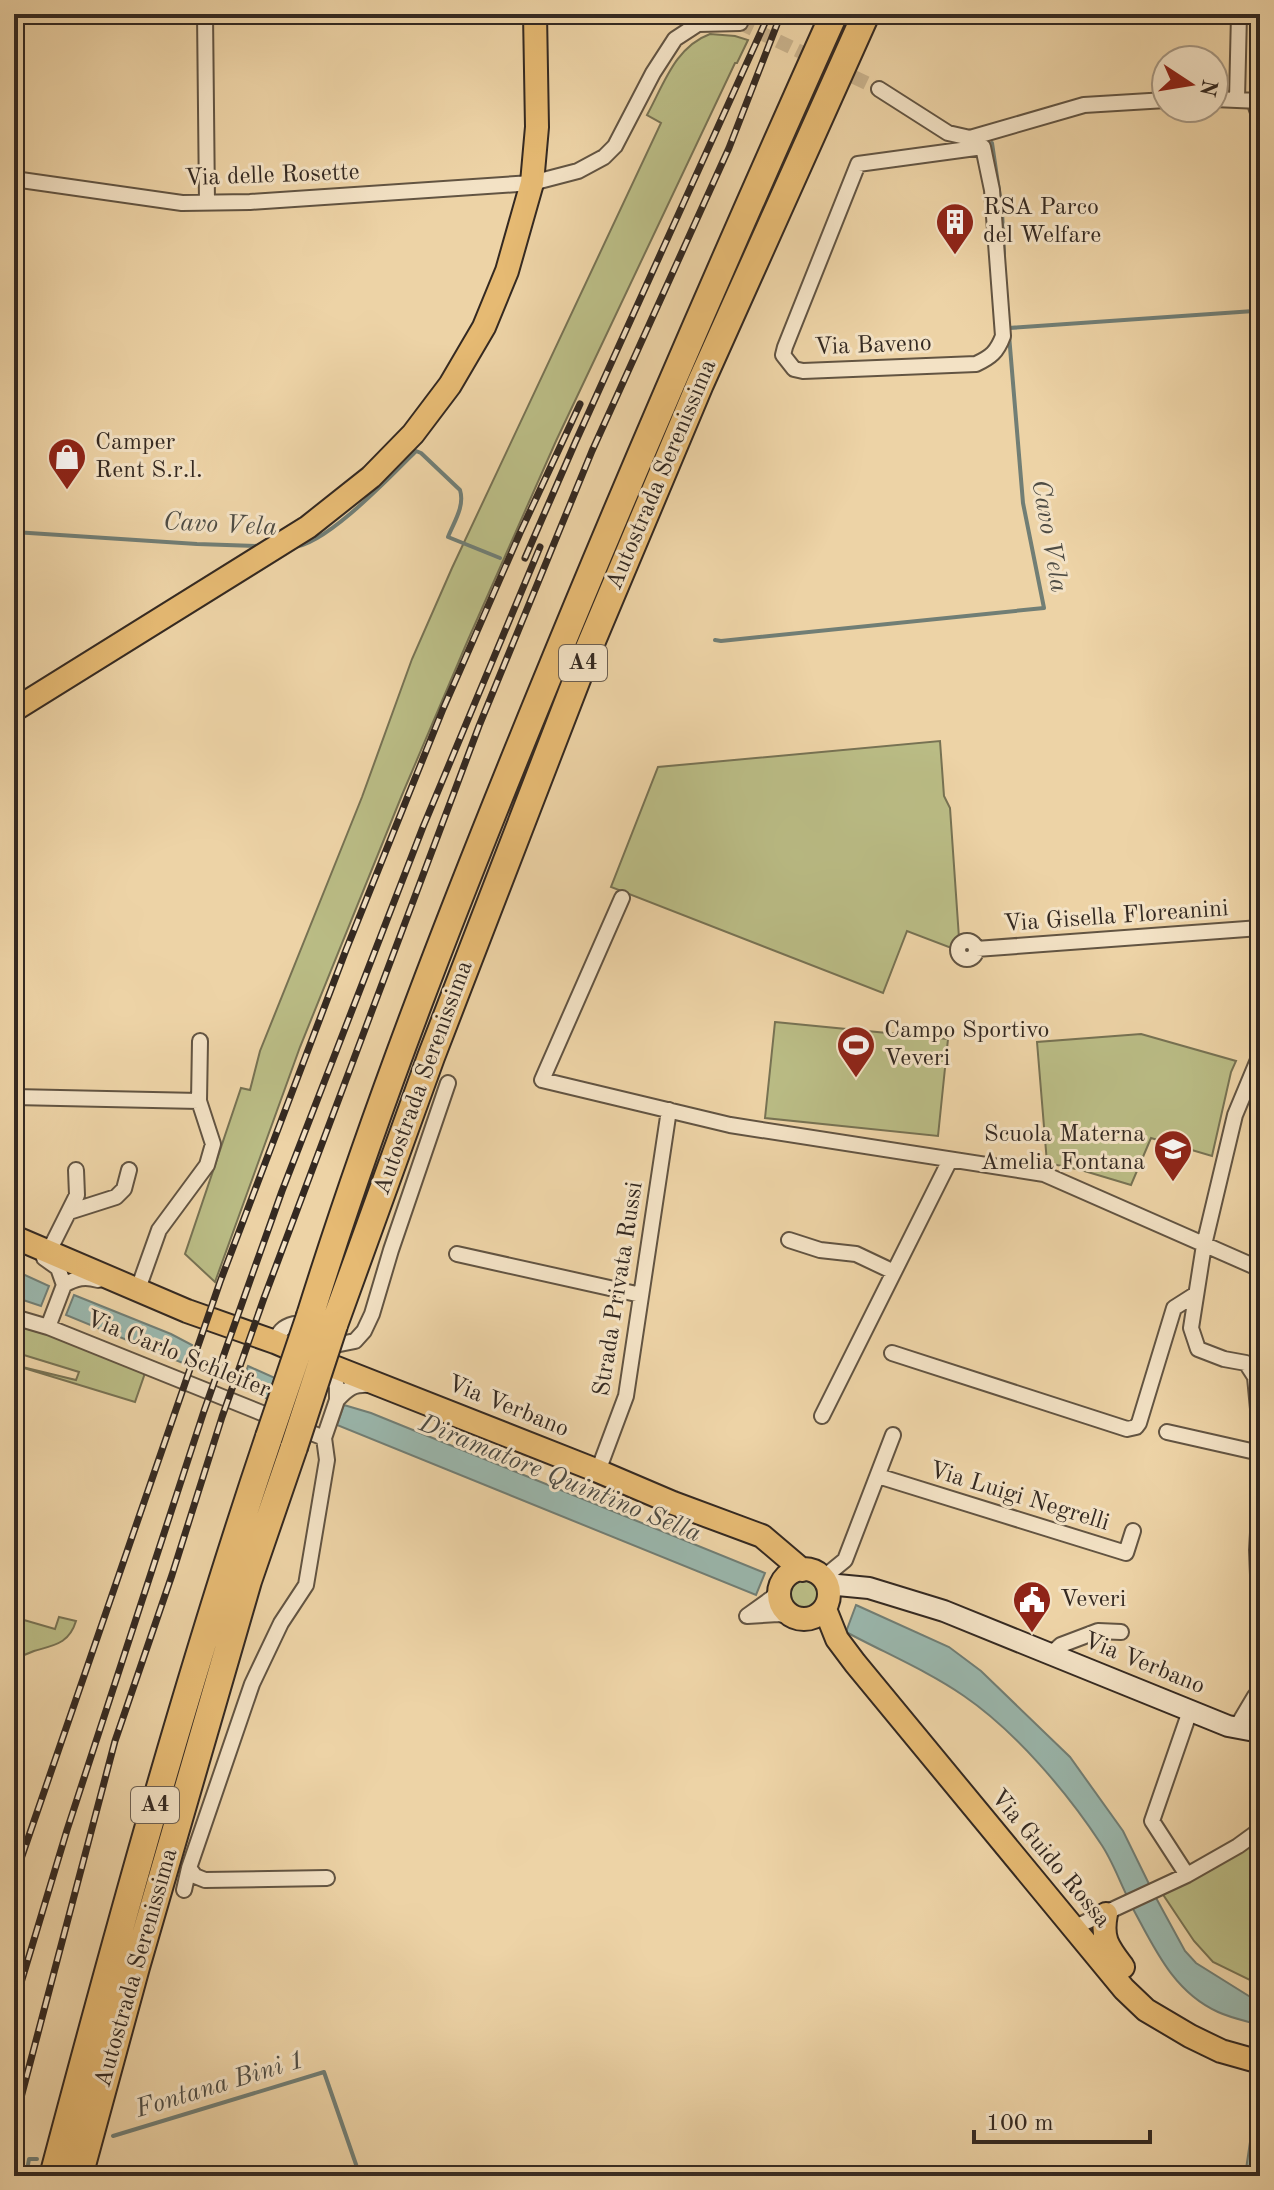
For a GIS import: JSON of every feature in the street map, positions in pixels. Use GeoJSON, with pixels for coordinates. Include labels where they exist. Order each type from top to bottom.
{"type":"FeatureCollection","features":[{"type":"Feature","properties":{"kind":"highway","name":"Autostrada Serenissima"},"geometry":{"type":"LineString","coordinates":[[53,2176],[108,1967],[223,1574],[269,1437],[331,1328],[346,1198],[448,923],[599,553],[834,14]]}},
{"type":"Feature","properties":{"kind":"highway","name":"Autostrada Serenissima"},"geometry":{"type":"LineString","coordinates":[[79,2176],[248,1581],[331,1328],[538,776],[601,619],[700,384],[866,14]]}},
{"type":"Feature","properties":{"kind":"highway"},"geometry":{"type":"LineString","coordinates":[[607,641],[807,174],[826,106]]}},
{"type":"Feature","properties":{"kind":"highway"},"geometry":{"type":"LineString","coordinates":[[431,1057],[472,981]]}},
{"type":"Feature","properties":{"kind":"main road"},"geometry":{"type":"LineString","coordinates":[[14,710],[308,527],[371,477],[413,434],[450,385],[484,327],[507,271],[532,183],[537,127],[535,14]]}},
{"type":"Feature","properties":{"kind":"main road","name":"Via Verbano"},"geometry":{"type":"LineString","coordinates":[[14,1238],[187,1311],[275,1342],[673,1503],[758,1545],[803,1581]]}},
{"type":"Feature","properties":{"kind":"main road"},"geometry":{"type":"LineString","coordinates":[[803,1581],[828,1601],[809,1615],[782,1605],[803,1581]]}},
{"type":"Feature","properties":{"kind":"main road","name":"Via Guido Rossa"},"geometry":{"type":"LineString","coordinates":[[809,1615],[837,1639],[1124,1989],[1146,2010],[1169,2023],[1221,2051],[1256,2061]]}},
{"type":"Feature","properties":{"kind":"main road"},"geometry":{"type":"LineString","coordinates":[[1106,1914],[1103,1932],[1108,1947],[1169,2023]]}},
{"type":"Feature","properties":{"kind":"street"},"geometry":{"type":"LineString","coordinates":[[205,14],[207,203]]}},
{"type":"Feature","properties":{"kind":"street"},"geometry":{"type":"LineString","coordinates":[[1237,99],[1239,14]]}},
{"type":"Feature","properties":{"kind":"street","name":"Via delle Rosette"},"geometry":{"type":"LineString","coordinates":[[14,179],[182,203],[532,183],[578,171],[604,157],[615,146],[653,73],[675,39],[698,24],[740,23]]}},
{"type":"Feature","properties":{"kind":"street"},"geometry":{"type":"LineString","coordinates":[[879,89],[948,133],[983,141],[1084,105],[1150,101]]}},
{"type":"Feature","properties":{"kind":"street"},"geometry":{"type":"LineString","coordinates":[[1230,99],[1257,101],[1260,118]]}},
{"type":"Feature","properties":{"kind":"street","name":"Via Baveno"},"geometry":{"type":"LineString","coordinates":[[983,141],[992,190],[1003,336],[998,350],[990,358],[976,364],[794,369],[783,355],[785,347],[858,164],[983,141]]}},
{"type":"Feature","properties":{"kind":"street"},"geometry":{"type":"LineString","coordinates":[[622,898],[542,1080],[730,1125],[1044,1174],[1260,1269]]}},
{"type":"Feature","properties":{"kind":"street","name":"Via Gisella Floreanini"},"geometry":{"type":"LineString","coordinates":[[976,949],[1260,928]]}},
{"type":"Feature","properties":{"kind":"street"},"geometry":{"type":"LineString","coordinates":[[50,1321],[64,1285],[74,1279],[85,1277],[111,1286],[134,1287],[159,1230],[207,1165],[213,1144],[199,1101],[200,1041]]}},
{"type":"Feature","properties":{"kind":"street"},"geometry":{"type":"LineString","coordinates":[[1259,1061],[1235,1115],[1204,1245],[1191,1328],[1198,1349],[1246,1363],[1258,1375],[1260,1430]]}},
{"type":"Feature","properties":{"kind":"street"},"geometry":{"type":"LineString","coordinates":[[331,1328],[355,1341],[364,1331],[448,1083]]}},
{"type":"Feature","properties":{"kind":"street"},"geometry":{"type":"LineString","coordinates":[[14,1097],[199,1101]]}},
{"type":"Feature","properties":{"kind":"street","name":"Strada Privata Russi"},"geometry":{"type":"LineString","coordinates":[[598,1471],[626,1396],[669,1110]]}},
{"type":"Feature","properties":{"kind":"street"},"geometry":{"type":"LineString","coordinates":[[822,1416],[950,1160]]}},
{"type":"Feature","properties":{"kind":"street"},"geometry":{"type":"LineString","coordinates":[[49,1251],[77,1195],[76,1170]]}},
{"type":"Feature","properties":{"kind":"street"},"geometry":{"type":"LineString","coordinates":[[69,1212],[116,1197],[124,1189],[129,1170]]}},
{"type":"Feature","properties":{"kind":"street"},"geometry":{"type":"LineString","coordinates":[[14,1238],[25,1251],[49,1260],[58,1268],[64,1285]]}},
{"type":"Feature","properties":{"kind":"street"},"geometry":{"type":"LineString","coordinates":[[789,1240],[820,1250],[856,1254],[894,1272]]}},
{"type":"Feature","properties":{"kind":"street"},"geometry":{"type":"LineString","coordinates":[[457,1254],[641,1295]]}},
{"type":"Feature","properties":{"kind":"street"},"geometry":{"type":"LineString","coordinates":[[892,1353],[1127,1429],[1139,1423],[1174,1308],[1196,1294]]}},
{"type":"Feature","properties":{"kind":"street","name":"Via Carlo Schleifer"},"geometry":{"type":"LineString","coordinates":[[14,1317],[50,1321],[326,1432]]}},
{"type":"Feature","properties":{"kind":"street"},"geometry":{"type":"LineString","coordinates":[[275,1342],[278,1333],[294,1324],[340,1344],[331,1328]]}},
{"type":"Feature","properties":{"kind":"street"},"geometry":{"type":"LineString","coordinates":[[331,1328],[355,1374]]}},
{"type":"Feature","properties":{"kind":"street"},"geometry":{"type":"LineString","coordinates":[[184,1890],[252,1684],[281,1623],[306,1585],[327,1460],[326,1432],[337,1400],[337,1386],[324,1363]]}},
{"type":"Feature","properties":{"kind":"street"},"geometry":{"type":"LineString","coordinates":[[337,1400],[354,1385],[377,1383]]}},
{"type":"Feature","properties":{"kind":"street"},"geometry":{"type":"LineString","coordinates":[[1167,1432],[1260,1453]]}},
{"type":"Feature","properties":{"kind":"street"},"geometry":{"type":"LineString","coordinates":[[809,1615],[747,1616],[772,1598],[845,1560],[893,1435]]}},
{"type":"Feature","properties":{"kind":"street","name":"Via Luigi Negrelli"},"geometry":{"type":"LineString","coordinates":[[878,1476],[1126,1553],[1133,1531]]}},
{"type":"Feature","properties":{"kind":"street"},"geometry":{"type":"LineString","coordinates":[[1260,1499],[1257,1550],[1260,1624]]}},
{"type":"Feature","properties":{"kind":"street","name":"Via Verbano"},"geometry":{"type":"LineString","coordinates":[[803,1581],[890,1593],[944,1611],[1190,1711],[1236,1728],[1260,1732]]}},
{"type":"Feature","properties":{"kind":"street"},"geometry":{"type":"LineString","coordinates":[[1051,1654],[1061,1645],[1098,1631],[1121,1632]]}},
{"type":"Feature","properties":{"kind":"street"},"geometry":{"type":"LineString","coordinates":[[1236,1728],[1255,1696],[1260,1694]]}},
{"type":"Feature","properties":{"kind":"street"},"geometry":{"type":"LineString","coordinates":[[1187,1875],[1152,1821],[1190,1711]]}},
{"type":"Feature","properties":{"kind":"street"},"geometry":{"type":"LineString","coordinates":[[1073,1928],[1187,1875],[1260,1830]]}},
{"type":"Feature","properties":{"kind":"street"},"geometry":{"type":"LineString","coordinates":[[189,1868],[195,1876],[205,1880],[327,1878]]}},
{"type":"Feature","properties":{"kind":"green space"},"geometry":{"type":"Polygon","coordinates":[[[710,34],[748,40],[556,441],[468,640],[300,1047],[215,1282],[185,1254],[241,1088],[250,1090],[260,1051],[362,797],[412,659],[661,123],[647,115],[679,57],[710,34]]]}},
{"type":"Feature","properties":{"kind":"green space"},"geometry":{"type":"Polygon","coordinates":[[[940,741],[944,796],[950,808],[959,938],[954,949],[907,931],[883,993],[611,887],[658,767],[940,741]]]}},
{"type":"Feature","properties":{"kind":"green space","name":"Campo Sportivo Veveri"},"geometry":{"type":"Polygon","coordinates":[[[775,1022],[948,1039],[938,1136],[765,1118],[775,1022]]]}},
{"type":"Feature","properties":{"kind":"green space"},"geometry":{"type":"Polygon","coordinates":[[[1141,1034],[1236,1061],[1212,1156],[1151,1138],[1131,1185],[1047,1163],[1037,1042],[1141,1034]]]}},
{"type":"Feature","properties":{"kind":"green space"},"geometry":{"type":"Polygon","coordinates":[[[14,1325],[49,1335],[145,1373],[135,1402],[14,1365],[76,1380],[79,1372],[14,1352],[14,1325]]]}},
{"type":"Feature","properties":{"kind":"green space"},"geometry":{"type":"Polygon","coordinates":[[[804,1578],[816,1583],[821,1595],[816,1607],[804,1612],[792,1607],[787,1595],[792,1583],[804,1578]]]}},
{"type":"Feature","properties":{"kind":"green space"},"geometry":{"type":"Polygon","coordinates":[[[59,1617],[76,1621],[65,1639],[15,1657],[24,1620],[55,1629],[59,1617]]]}},
{"type":"Feature","properties":{"kind":"green space"},"geometry":{"type":"Polygon","coordinates":[[[1260,1836],[1260,1985],[1213,1962],[1194,1941],[1162,1893],[1260,1836]]]}},
{"type":"Feature","properties":{"kind":"water"},"geometry":{"type":"Polygon","coordinates":[[[14,1270],[49,1286],[41,1306],[14,1297],[14,1270]]]}},
{"type":"Feature","properties":{"kind":"water"},"geometry":{"type":"Polygon","coordinates":[[[74,1295],[192,1345],[185,1364],[66,1315],[74,1295]]]}},
{"type":"Feature","properties":{"kind":"water"},"geometry":{"type":"Polygon","coordinates":[[[248,1366],[275,1378],[268,1399],[241,1386],[248,1366]]]}},
{"type":"Feature","properties":{"kind":"water"},"geometry":{"type":"Polygon","coordinates":[[[344,1405],[371,1413],[765,1573],[756,1595],[337,1425],[344,1405]]]}},
{"type":"Feature","properties":{"kind":"water"},"geometry":{"type":"Polygon","coordinates":[[[856,1605],[949,1647],[981,1671],[1070,1757],[1123,1831],[1151,1888],[1128,1898],[1105,1850],[1072,1804],[1021,1744],[983,1710],[936,1678],[846,1632],[856,1605]]]}},
{"type":"Feature","properties":{"kind":"water"},"geometry":{"type":"Polygon","coordinates":[[[1155,1896],[1185,1951],[1196,1963],[1260,2003],[1260,2025],[1218,2012],[1202,2003],[1177,1981],[1157,1953],[1132,1907],[1155,1896]]]}},
{"type":"Feature","properties":{"kind":"water"},"geometry":{"type":"Polygon","coordinates":[[[1260,2074],[1260,2158],[1256,2176],[1245,2176],[1260,2074]]]}},
{"type":"Feature","properties":{"kind":"waterway","name":"Cavo Vela"},"geometry":{"type":"LineString","coordinates":[[992,143],[1002,211],[1004,254]]}},
{"type":"Feature","properties":{"kind":"waterway"},"geometry":{"type":"LineString","coordinates":[[1009,328],[1254,311],[1260,327]]}},
{"type":"Feature","properties":{"kind":"waterway","name":"Cavo Vela"},"geometry":{"type":"LineString","coordinates":[[715,640],[1044,608],[1023,503],[1009,335]]}},
{"type":"Feature","properties":{"kind":"waterway","name":"Cavo Vela"},"geometry":{"type":"LineString","coordinates":[[292,547],[306,544],[339,523],[416,451],[460,490],[460,508],[448,537],[500,558]]}},
{"type":"Feature","properties":{"kind":"waterway","name":"Cavo Vela"},"geometry":{"type":"LineString","coordinates":[[14,532],[259,546]]}},
{"type":"Feature","properties":{"kind":"waterway","name":"Fontana Bini 1"},"geometry":{"type":"LineString","coordinates":[[113,2136],[324,2072],[360,2176]]}},
{"type":"Feature","properties":{"kind":"waterway"},"geometry":{"type":"LineString","coordinates":[[26,2176],[29,2159],[37,2159]]}},
{"type":"Feature","properties":{"kind":"tunnel"},"geometry":{"type":"LineString","coordinates":[[740,23],[879,89]]}},
{"type":"Feature","properties":{"kind":"railway"},"geometry":{"type":"LineString","coordinates":[[525,558],[769,14]]}},
{"type":"Feature","properties":{"kind":"railway"},"geometry":{"type":"LineString","coordinates":[[14,2124],[115,1741],[264,1298],[479,726],[592,451],[729,148],[781,14]]}},
{"type":"Feature","properties":{"kind":"railway"},"geometry":{"type":"LineString","coordinates":[[14,1879],[220,1282],[346,950],[443,709],[580,404]]}},
{"type":"Feature","properties":{"kind":"railway"},"geometry":{"type":"LineString","coordinates":[[14,2006],[67,1830],[204,1411],[282,1191],[423,827],[540,547]]}},
{"type":"Feature","properties":{"kind":"place","name":"RSA Parco del Welfare"},"geometry":{"type":"Point","coordinates":[955,256]}},
{"type":"Feature","properties":{"kind":"place","name":"Camper Rent S.r.l."},"geometry":{"type":"Point","coordinates":[67,491]}},
{"type":"Feature","properties":{"kind":"place","name":"Campo Sportivo Veveri"},"geometry":{"type":"Point","coordinates":[856,1079]}},
{"type":"Feature","properties":{"kind":"place","name":"Scuola Materna Amelia Fontana"},"geometry":{"type":"Point","coordinates":[1173,1183]}},
{"type":"Feature","properties":{"kind":"place","name":"Veveri"},"geometry":{"type":"Point","coordinates":[1032,1634]}},
{"type":"Feature","properties":{"kind":"water label","name":"Diramatore Quintino Sella"},"geometry":{"type":"Point","coordinates":[560,1479]}}]}
